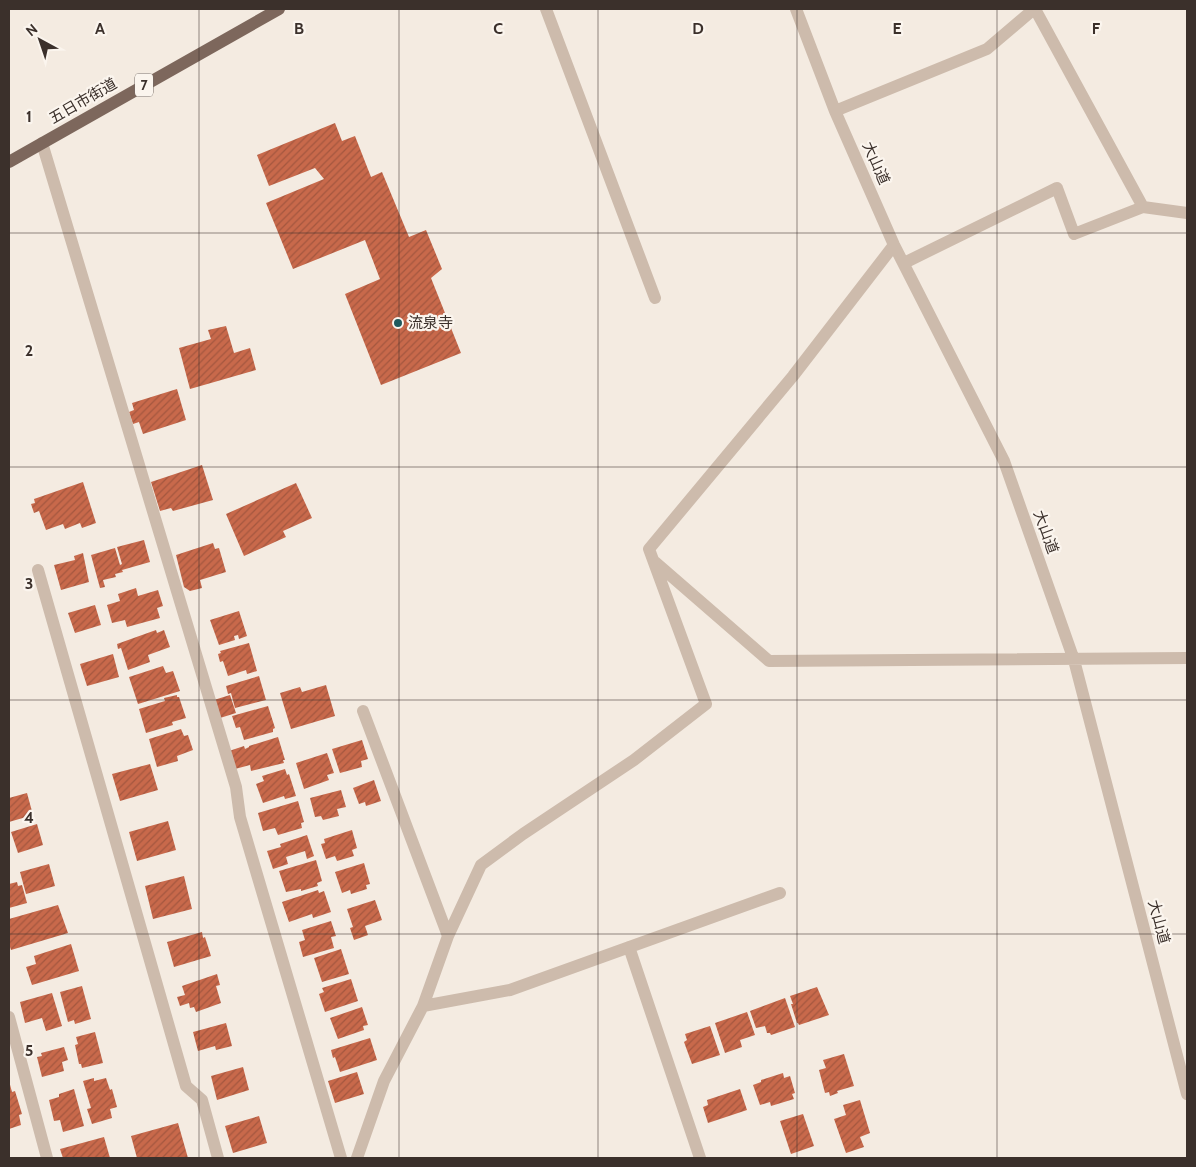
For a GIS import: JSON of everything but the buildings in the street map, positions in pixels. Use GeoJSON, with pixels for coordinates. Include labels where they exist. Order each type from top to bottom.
{"type":"FeatureCollection","features":[{"type":"Feature","properties":{"kind":"main road","name":"五日市街道"},"geometry":{"type":"LineString","coordinates":[[9,162],[279,9]]}},
{"type":"Feature","properties":{"kind":"street"},"geometry":{"type":"LineString","coordinates":[[546,9],[655,298]]}},
{"type":"Feature","properties":{"kind":"street","name":"大山道"},"geometry":{"type":"LineString","coordinates":[[796,9],[835,111],[894,245],[1004,461],[1074,660],[1187,1094]]}},
{"type":"Feature","properties":{"kind":"street"},"geometry":{"type":"LineString","coordinates":[[835,111],[987,50],[1034,9],[1143,206]]}},
{"type":"Feature","properties":{"kind":"street"},"geometry":{"type":"LineString","coordinates":[[42,144],[236,787],[240,818],[341,1158]]}},
{"type":"Feature","properties":{"kind":"street"},"geometry":{"type":"LineString","coordinates":[[904,263],[1057,188],[1074,234],[1143,206],[1187,213]]}},
{"type":"Feature","properties":{"kind":"street"},"geometry":{"type":"LineString","coordinates":[[357,1158],[384,1081],[423,1006],[448,936],[481,865],[523,834],[634,760],[706,704],[649,549],[793,376],[894,245]]}},
{"type":"Feature","properties":{"kind":"street"},"geometry":{"type":"LineString","coordinates":[[653,561],[769,661],[1187,658]]}},
{"type":"Feature","properties":{"kind":"street"},"geometry":{"type":"LineString","coordinates":[[38,570],[186,1086],[202,1100],[218,1158]]}},
{"type":"Feature","properties":{"kind":"street"},"geometry":{"type":"LineString","coordinates":[[363,711],[448,936]]}},
{"type":"Feature","properties":{"kind":"street"},"geometry":{"type":"LineString","coordinates":[[423,1006],[510,990],[780,893]]}},
{"type":"Feature","properties":{"kind":"street"},"geometry":{"type":"LineString","coordinates":[[629,947],[700,1158]]}},
{"type":"Feature","properties":{"kind":"street"},"geometry":{"type":"LineString","coordinates":[[9,1017],[47,1158]]}},
{"type":"Feature","properties":{"kind":"place","name":"流泉寺"},"geometry":{"type":"Point","coordinates":[398,323]}}]}
